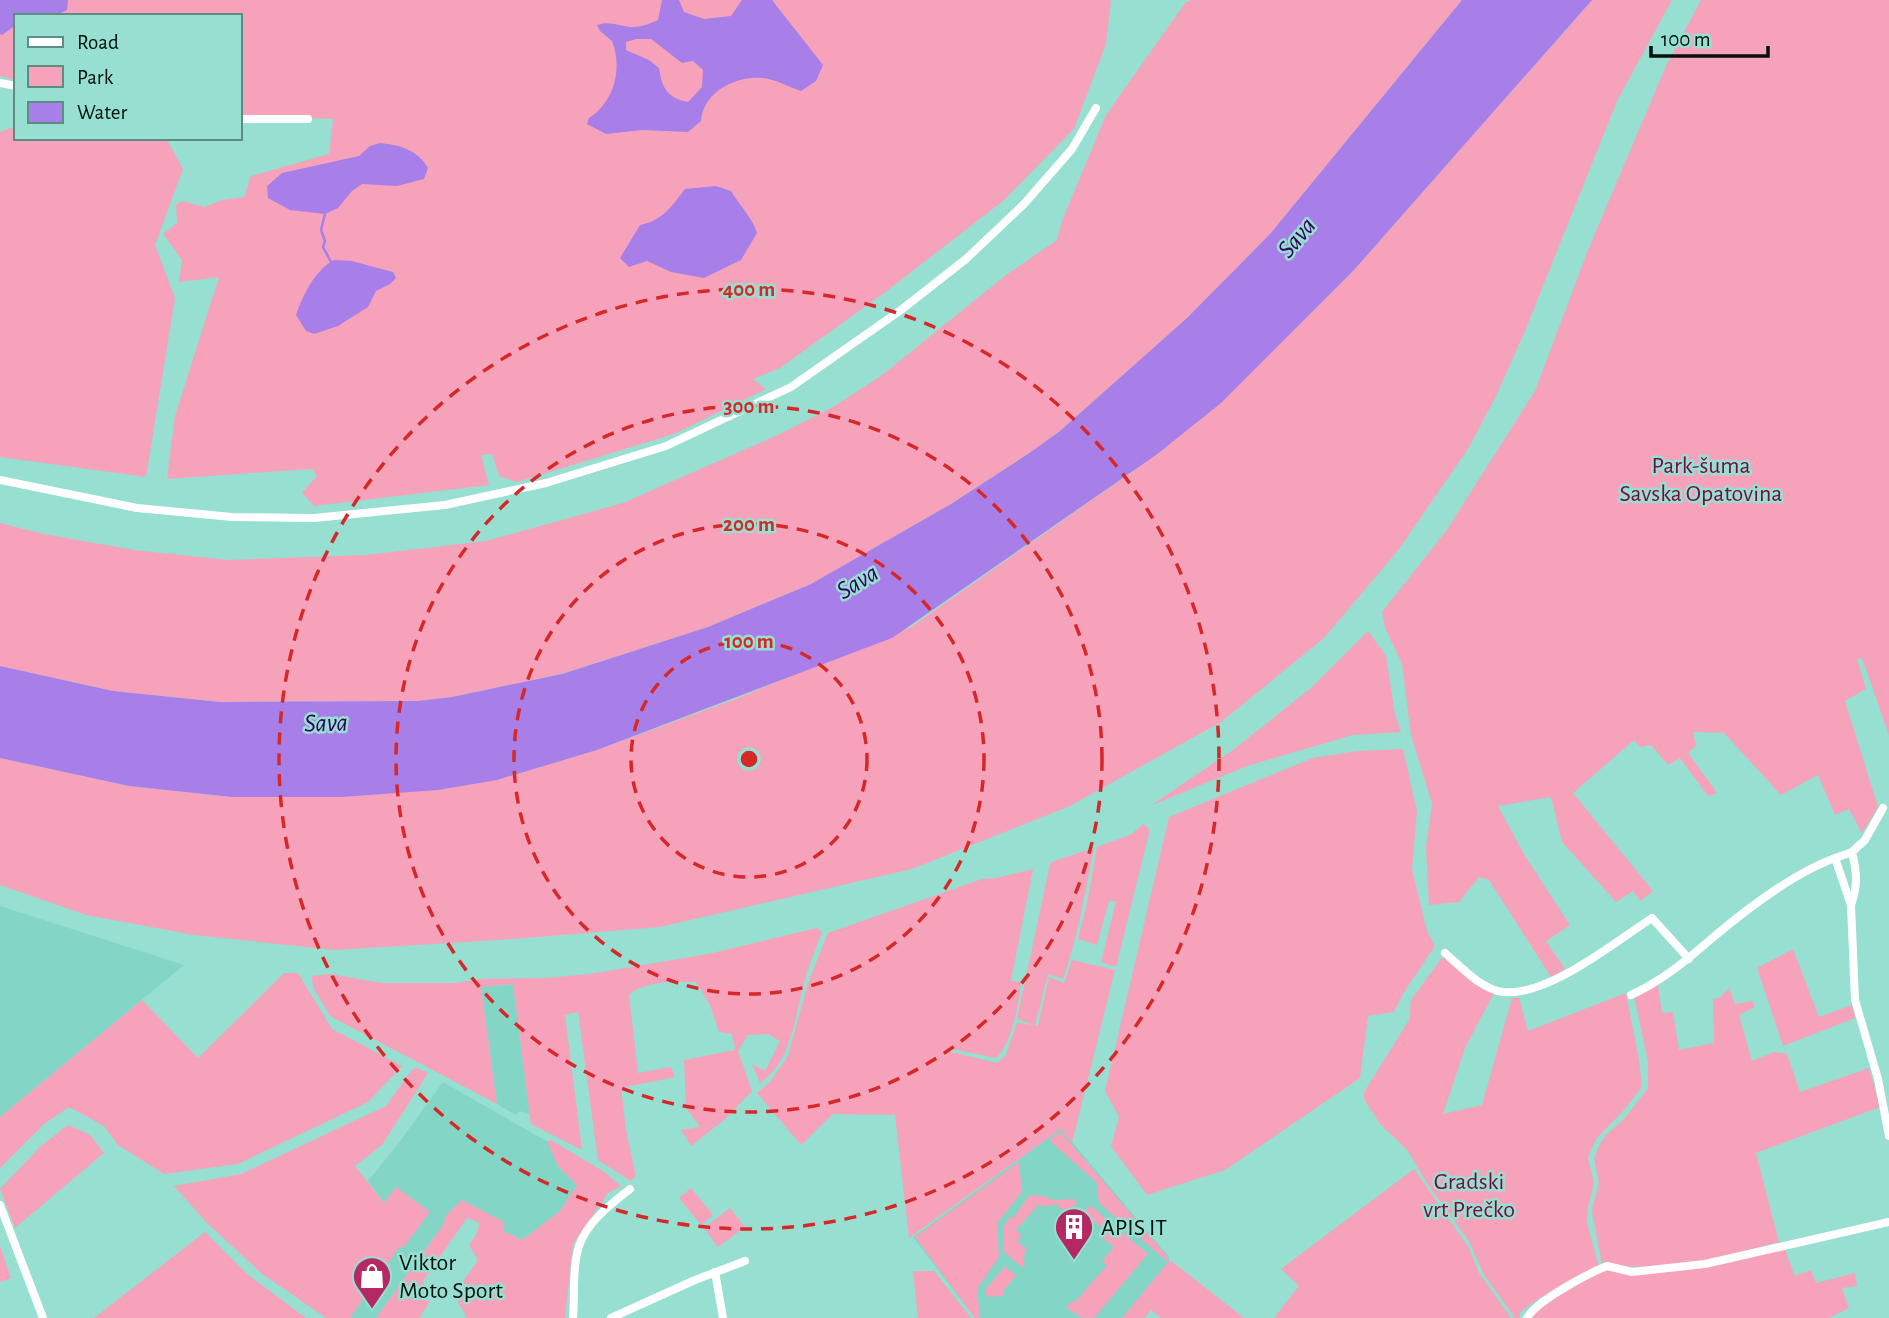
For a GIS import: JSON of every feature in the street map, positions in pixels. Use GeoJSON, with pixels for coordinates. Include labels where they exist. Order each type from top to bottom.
{"type":"FeatureCollection","features":[{"type":"Feature","properties":{"kind":"street"},"geometry":{"type":"LineString","coordinates":[[0,480],[137,508],[232,517],[314,518],[444,505],[546,483],[666,446],[791,387],[901,310],[966,258],[1024,204],[1072,149],[1096,108]]}},
{"type":"Feature","properties":{"kind":"street"},"geometry":{"type":"LineString","coordinates":[[242,119],[308,119]]}},
{"type":"Feature","properties":{"kind":"street"},"geometry":{"type":"LineString","coordinates":[[1631,995],[1673,972],[1730,923],[1806,872],[1852,852],[1865,839],[1883,808]]}},
{"type":"Feature","properties":{"kind":"street"},"geometry":{"type":"LineString","coordinates":[[1852,852],[1857,879],[1851,905],[1855,1000],[1878,1079],[1889,1136]]}},
{"type":"Feature","properties":{"kind":"street"},"geometry":{"type":"LineString","coordinates":[[1835,858],[1851,905]]}},
{"type":"Feature","properties":{"kind":"street"},"geometry":{"type":"LineString","coordinates":[[1445,953],[1466,972],[1494,989],[1503,992],[1534,989],[1553,981],[1652,918],[1689,959]]}},
{"type":"Feature","properties":{"kind":"street"},"geometry":{"type":"LineString","coordinates":[[573,1318],[579,1245],[599,1216],[630,1189]]}},
{"type":"Feature","properties":{"kind":"street"},"geometry":{"type":"LineString","coordinates":[[0,1205],[43,1318]]}},
{"type":"Feature","properties":{"kind":"street"},"geometry":{"type":"LineString","coordinates":[[1527,1318],[1530,1312],[1543,1303],[1607,1266],[1632,1272],[1705,1264],[1889,1222]]}},
{"type":"Feature","properties":{"kind":"street"},"geometry":{"type":"LineString","coordinates":[[611,1318],[745,1261]]}},
{"type":"Feature","properties":{"kind":"street"},"geometry":{"type":"LineString","coordinates":[[715,1272],[723,1318]]}},
{"type":"Feature","properties":{"kind":"shaded area"},"geometry":{"type":"Polygon","coordinates":[[[0,906],[184,965],[0,1117],[0,906]]]}},
{"type":"Feature","properties":{"kind":"shaded area"},"geometry":{"type":"Polygon","coordinates":[[[513,984],[530,1115],[520,1111],[516,1115],[497,1104],[481,987],[513,984]]]}},
{"type":"Feature","properties":{"kind":"shaded area"},"geometry":{"type":"Polygon","coordinates":[[[443,1082],[548,1142],[558,1166],[577,1185],[560,1211],[522,1240],[503,1231],[503,1222],[462,1200],[447,1214],[443,1225],[376,1318],[350,1318],[400,1245],[403,1248],[384,1203],[368,1181],[443,1082]]]}},
{"type":"Feature","properties":{"kind":"shaded area"},"geometry":{"type":"Polygon","coordinates":[[[1061,1129],[1169,1257],[1169,1264],[1122,1318],[975,1318],[913,1237],[1061,1129]]]}},
{"type":"Feature","properties":{"kind":"green space"},"geometry":{"type":"Polygon","coordinates":[[[0,0],[1111,0],[1106,44],[1074,129],[1003,201],[888,290],[780,368],[753,379],[766,389],[674,434],[517,482],[499,476],[492,454],[481,455],[489,485],[314,506],[302,493],[317,476],[312,469],[167,479],[175,416],[219,277],[179,282],[182,260],[163,234],[177,223],[176,205],[182,201],[205,207],[222,200],[244,197],[251,176],[329,154],[333,119],[242,115],[242,14],[14,14],[14,80],[0,76],[0,0]]]}},
{"type":"Feature","properties":{"kind":"green space"},"geometry":{"type":"Polygon","coordinates":[[[1191,0],[1462,0],[1270,234],[1187,318],[1060,431],[1028,454],[951,504],[811,584],[708,627],[561,674],[452,697],[418,701],[220,702],[113,691],[0,666],[0,523],[43,534],[134,550],[228,560],[366,555],[486,541],[623,503],[780,434],[833,407],[881,376],[1006,275],[1057,240],[1062,221],[1106,115],[1185,3],[1191,0]]]}},
{"type":"Feature","properties":{"kind":"green space"},"geometry":{"type":"Polygon","coordinates":[[[1592,0],[1672,0],[1617,101],[1525,331],[1496,396],[1468,449],[1399,549],[1324,638],[1221,722],[1070,806],[912,869],[660,927],[513,939],[335,950],[194,935],[86,915],[0,885],[0,758],[129,786],[232,797],[497,780],[597,750],[733,700],[911,627],[1156,455],[1293,331],[1354,270],[1592,0]]]}},
{"type":"Feature","properties":{"kind":"green space","name":"Park-šuma Savska Opatovina"},"geometry":{"type":"Polygon","coordinates":[[[1701,0],[1889,0],[1889,735],[1862,658],[1857,659],[1866,689],[1845,701],[1878,807],[1862,833],[1849,809],[1835,815],[1818,775],[1781,795],[1724,733],[1693,732],[1696,746],[1688,753],[1717,793],[1708,796],[1680,758],[1668,765],[1651,745],[1640,747],[1634,740],[1573,793],[1653,891],[1640,901],[1633,891],[1616,902],[1562,842],[1551,797],[1498,806],[1525,856],[1570,925],[1546,941],[1565,969],[1551,977],[1489,880],[1479,877],[1459,902],[1429,905],[1426,847],[1432,804],[1411,735],[1402,664],[1385,628],[1382,612],[1446,531],[1535,391],[1588,250],[1666,66],[1701,0]]]}},
{"type":"Feature","properties":{"kind":"green space"},"geometry":{"type":"Polygon","coordinates":[[[14,127],[14,140],[167,140],[183,169],[155,245],[175,298],[146,477],[0,457],[0,132],[14,127]]]}},
{"type":"Feature","properties":{"kind":"green space"},"geometry":{"type":"Polygon","coordinates":[[[1368,631],[1386,656],[1395,714],[1401,732],[1353,735],[1247,766],[1150,806],[1233,750],[1312,687],[1368,631]]]}},
{"type":"Feature","properties":{"kind":"green space"},"geometry":{"type":"Polygon","coordinates":[[[1403,749],[1417,811],[1412,869],[1427,931],[1435,946],[1394,1012],[1368,1016],[1360,1078],[1225,1170],[1147,1195],[1111,1146],[1119,1117],[1105,1091],[1169,817],[1313,758],[1357,751],[1403,749]]]}},
{"type":"Feature","properties":{"kind":"green space"},"geometry":{"type":"Polygon","coordinates":[[[1144,824],[1149,833],[1116,967],[1101,962],[1116,901],[1109,901],[1097,945],[1078,939],[1097,847],[1130,835],[1144,824]]]}},
{"type":"Feature","properties":{"kind":"green space"},"geometry":{"type":"Polygon","coordinates":[[[1094,848],[1077,931],[1063,979],[1048,974],[1035,1025],[1038,1026],[1049,977],[1064,983],[1072,960],[1115,970],[1072,1143],[1061,1129],[909,1238],[895,1115],[833,1114],[801,1145],[757,1093],[770,1082],[788,1056],[808,983],[828,933],[982,879],[1033,869],[1011,981],[1021,982],[1018,1001],[1014,1023],[1002,1052],[996,1058],[952,1049],[951,1052],[997,1063],[1006,1055],[1017,1023],[1034,1025],[1017,1019],[1050,864],[1094,848]]]}},
{"type":"Feature","properties":{"kind":"green space"},"geometry":{"type":"Polygon","coordinates":[[[817,928],[822,932],[808,971],[790,1038],[779,1063],[760,1083],[752,1064],[765,1071],[780,1041],[768,1034],[748,1035],[738,1051],[752,1091],[724,1120],[691,1146],[681,1130],[700,1127],[686,1108],[684,1060],[735,1050],[732,1034],[719,1032],[710,1005],[696,982],[653,984],[629,994],[638,1073],[671,1067],[675,1077],[621,1088],[626,1130],[636,1176],[631,1181],[598,1160],[578,1012],[565,1015],[582,1150],[531,1124],[513,984],[481,987],[497,1104],[330,1016],[313,987],[312,976],[331,974],[381,983],[456,983],[480,979],[590,974],[708,954],[817,928]]]}},
{"type":"Feature","properties":{"kind":"green space"},"geometry":{"type":"Polygon","coordinates":[[[1793,949],[1819,1017],[1852,1005],[1855,1018],[1783,1046],[1757,968],[1793,949]]]}},
{"type":"Feature","properties":{"kind":"green space","name":"Gradski vrt Prečko"},"geometry":{"type":"Polygon","coordinates":[[[1445,957],[1494,993],[1465,1048],[1443,1114],[1482,1105],[1512,998],[1519,998],[1528,1031],[1626,993],[1642,1087],[1596,1139],[1588,1157],[1594,1184],[1587,1222],[1599,1267],[1543,1298],[1542,1296],[1520,1312],[1519,1318],[1515,1318],[1483,1273],[1469,1241],[1431,1189],[1407,1150],[1381,1125],[1363,1094],[1409,1020],[1411,1000],[1445,957]]]}},
{"type":"Feature","properties":{"kind":"green space"},"geometry":{"type":"Polygon","coordinates":[[[284,973],[298,973],[332,1029],[402,1066],[368,1102],[238,1164],[164,1174],[118,1145],[104,1126],[69,1107],[44,1124],[0,1168],[0,1117],[142,1000],[198,1058],[284,973]]]}},
{"type":"Feature","properties":{"kind":"green space"},"geometry":{"type":"Polygon","coordinates":[[[1658,985],[1662,1013],[1673,1012],[1679,1050],[1714,1043],[1713,999],[1721,997],[1729,988],[1735,1004],[1752,1001],[1755,1007],[1739,1015],[1752,1061],[1774,1052],[1787,1054],[1800,1092],[1869,1068],[1880,1107],[1756,1153],[1779,1242],[1714,1258],[1670,1265],[1602,1264],[1592,1212],[1599,1184],[1594,1158],[1606,1135],[1624,1119],[1648,1088],[1648,1062],[1634,996],[1658,985]]]}},
{"type":"Feature","properties":{"kind":"green space"},"geometry":{"type":"Polygon","coordinates":[[[416,1068],[428,1073],[382,1145],[355,1166],[384,1203],[396,1187],[430,1212],[403,1248],[400,1246],[350,1318],[326,1318],[261,1273],[207,1223],[174,1186],[241,1174],[386,1106],[416,1068]]]}},
{"type":"Feature","properties":{"kind":"green space"},"geometry":{"type":"Polygon","coordinates":[[[68,1125],[90,1135],[104,1153],[15,1228],[0,1189],[41,1146],[68,1125]]]}},
{"type":"Feature","properties":{"kind":"green space"},"geometry":{"type":"Polygon","coordinates":[[[1061,1132],[1167,1256],[1167,1261],[1099,1203],[1097,1183],[1049,1140],[1061,1132]]]}},
{"type":"Feature","properties":{"kind":"green space"},"geometry":{"type":"Polygon","coordinates":[[[551,1140],[606,1173],[621,1186],[608,1193],[573,1244],[565,1318],[467,1318],[454,1294],[478,1260],[469,1245],[477,1233],[479,1223],[467,1218],[423,1281],[429,1303],[419,1318],[376,1318],[443,1225],[447,1214],[462,1200],[504,1222],[503,1231],[522,1240],[560,1211],[577,1185],[558,1166],[547,1141],[551,1140]]]}},
{"type":"Feature","properties":{"kind":"green space"},"geometry":{"type":"Polygon","coordinates":[[[1019,1162],[1022,1192],[997,1223],[999,1257],[977,1289],[980,1318],[975,1318],[915,1237],[1019,1162]]]}},
{"type":"Feature","properties":{"kind":"green space"},"geometry":{"type":"Polygon","coordinates":[[[1414,1169],[1469,1248],[1479,1273],[1511,1318],[1274,1318],[1299,1286],[1281,1269],[1414,1169]]]}},
{"type":"Feature","properties":{"kind":"green space"},"geometry":{"type":"Polygon","coordinates":[[[691,1188],[713,1215],[701,1225],[679,1198],[691,1188]]]}},
{"type":"Feature","properties":{"kind":"green space"},"geometry":{"type":"Polygon","coordinates":[[[1038,1195],[1054,1200],[1074,1199],[1077,1202],[1066,1213],[1056,1204],[1043,1207],[1039,1204],[1016,1230],[1022,1236],[1017,1241],[1026,1249],[1023,1261],[1025,1264],[1022,1267],[1004,1252],[1003,1228],[1009,1217],[1012,1219],[1029,1196],[1038,1195]]]}},
{"type":"Feature","properties":{"kind":"green space"},"geometry":{"type":"Polygon","coordinates":[[[1090,1205],[1148,1254],[1094,1318],[1083,1318],[1066,1308],[1072,1301],[1075,1302],[1107,1265],[1102,1261],[1114,1247],[1099,1235],[1103,1229],[1085,1213],[1090,1205]]]}},
{"type":"Feature","properties":{"kind":"green space"},"geometry":{"type":"Polygon","coordinates":[[[730,1208],[745,1227],[718,1247],[704,1228],[730,1208]]]}},
{"type":"Feature","properties":{"kind":"green space"},"geometry":{"type":"Polygon","coordinates":[[[205,1232],[247,1274],[306,1318],[94,1318],[205,1232]]]}},
{"type":"Feature","properties":{"kind":"green space"},"geometry":{"type":"Polygon","coordinates":[[[0,1246],[11,1278],[0,1282],[0,1246]]]}},
{"type":"Feature","properties":{"kind":"green space"},"geometry":{"type":"Polygon","coordinates":[[[1784,1247],[1795,1276],[1811,1270],[1816,1283],[1855,1273],[1857,1286],[1842,1288],[1849,1308],[1828,1318],[1530,1318],[1547,1302],[1604,1270],[1626,1274],[1784,1247]]]}},
{"type":"Feature","properties":{"kind":"green space"},"geometry":{"type":"Polygon","coordinates":[[[1170,1260],[1244,1318],[1161,1318],[1151,1310],[1144,1318],[1122,1318],[1170,1260]]]}},
{"type":"Feature","properties":{"kind":"green space"},"geometry":{"type":"Polygon","coordinates":[[[1005,1266],[1016,1276],[1003,1291],[1003,1296],[987,1297],[985,1290],[1005,1266]]]}},
{"type":"Feature","properties":{"kind":"green space"},"geometry":{"type":"Polygon","coordinates":[[[913,1271],[934,1271],[971,1318],[918,1318],[913,1271]]]}},
{"type":"Feature","properties":{"kind":"water"},"geometry":{"type":"Polygon","coordinates":[[[0,0],[68,0],[67,10],[58,14],[14,14],[14,26],[0,34],[0,0]]]}},
{"type":"Feature","properties":{"kind":"water"},"geometry":{"type":"Polygon","coordinates":[[[662,0],[679,0],[684,12],[704,19],[731,16],[742,0],[772,0],[823,65],[816,81],[801,91],[763,78],[742,79],[732,83],[714,94],[703,111],[701,121],[688,132],[642,130],[606,134],[587,124],[589,118],[605,103],[616,73],[617,63],[612,41],[597,25],[606,23],[637,27],[658,20],[662,0]],[[651,39],[626,42],[626,50],[649,60],[659,68],[667,91],[675,98],[688,102],[702,87],[703,70],[693,61],[682,63],[651,39]]]}},
{"type":"Feature","properties":{"kind":"water","name":"Sava"},"geometry":{"type":"Polygon","coordinates":[[[1462,0],[1592,0],[1354,270],[1221,403],[1156,455],[892,638],[597,750],[497,780],[438,790],[342,797],[232,797],[129,786],[0,758],[0,666],[113,691],[220,702],[418,701],[452,697],[562,674],[708,627],[811,584],[951,504],[1028,454],[1060,431],[1187,318],[1270,234],[1462,0]]]}},
{"type":"Feature","properties":{"kind":"water"},"geometry":{"type":"Polygon","coordinates":[[[380,143],[401,147],[419,157],[428,168],[424,179],[397,186],[362,184],[352,191],[338,208],[325,214],[290,210],[268,198],[267,186],[282,173],[359,156],[370,146],[380,143]]]}},
{"type":"Feature","properties":{"kind":"water"},"geometry":{"type":"Polygon","coordinates":[[[716,186],[731,191],[755,227],[757,233],[741,260],[704,278],[671,272],[647,261],[629,267],[620,258],[640,225],[660,216],[685,189],[716,186]]]}},
{"type":"Feature","properties":{"kind":"water"},"geometry":{"type":"Polygon","coordinates":[[[334,260],[352,261],[393,272],[396,278],[376,291],[368,307],[338,326],[314,334],[306,331],[296,315],[315,277],[334,260]]]}},
{"type":"Feature","properties":{"kind":"waterway"},"geometry":{"type":"LineString","coordinates":[[325,214],[321,230],[325,241],[323,247],[331,262]]}},
{"type":"Feature","properties":{"kind":"place","name":"APIS IT"},"geometry":{"type":"Point","coordinates":[1074,1261]}},
{"type":"Feature","properties":{"kind":"place","name":"Viktor Moto Sport"},"geometry":{"type":"Point","coordinates":[372,1310]}}]}
